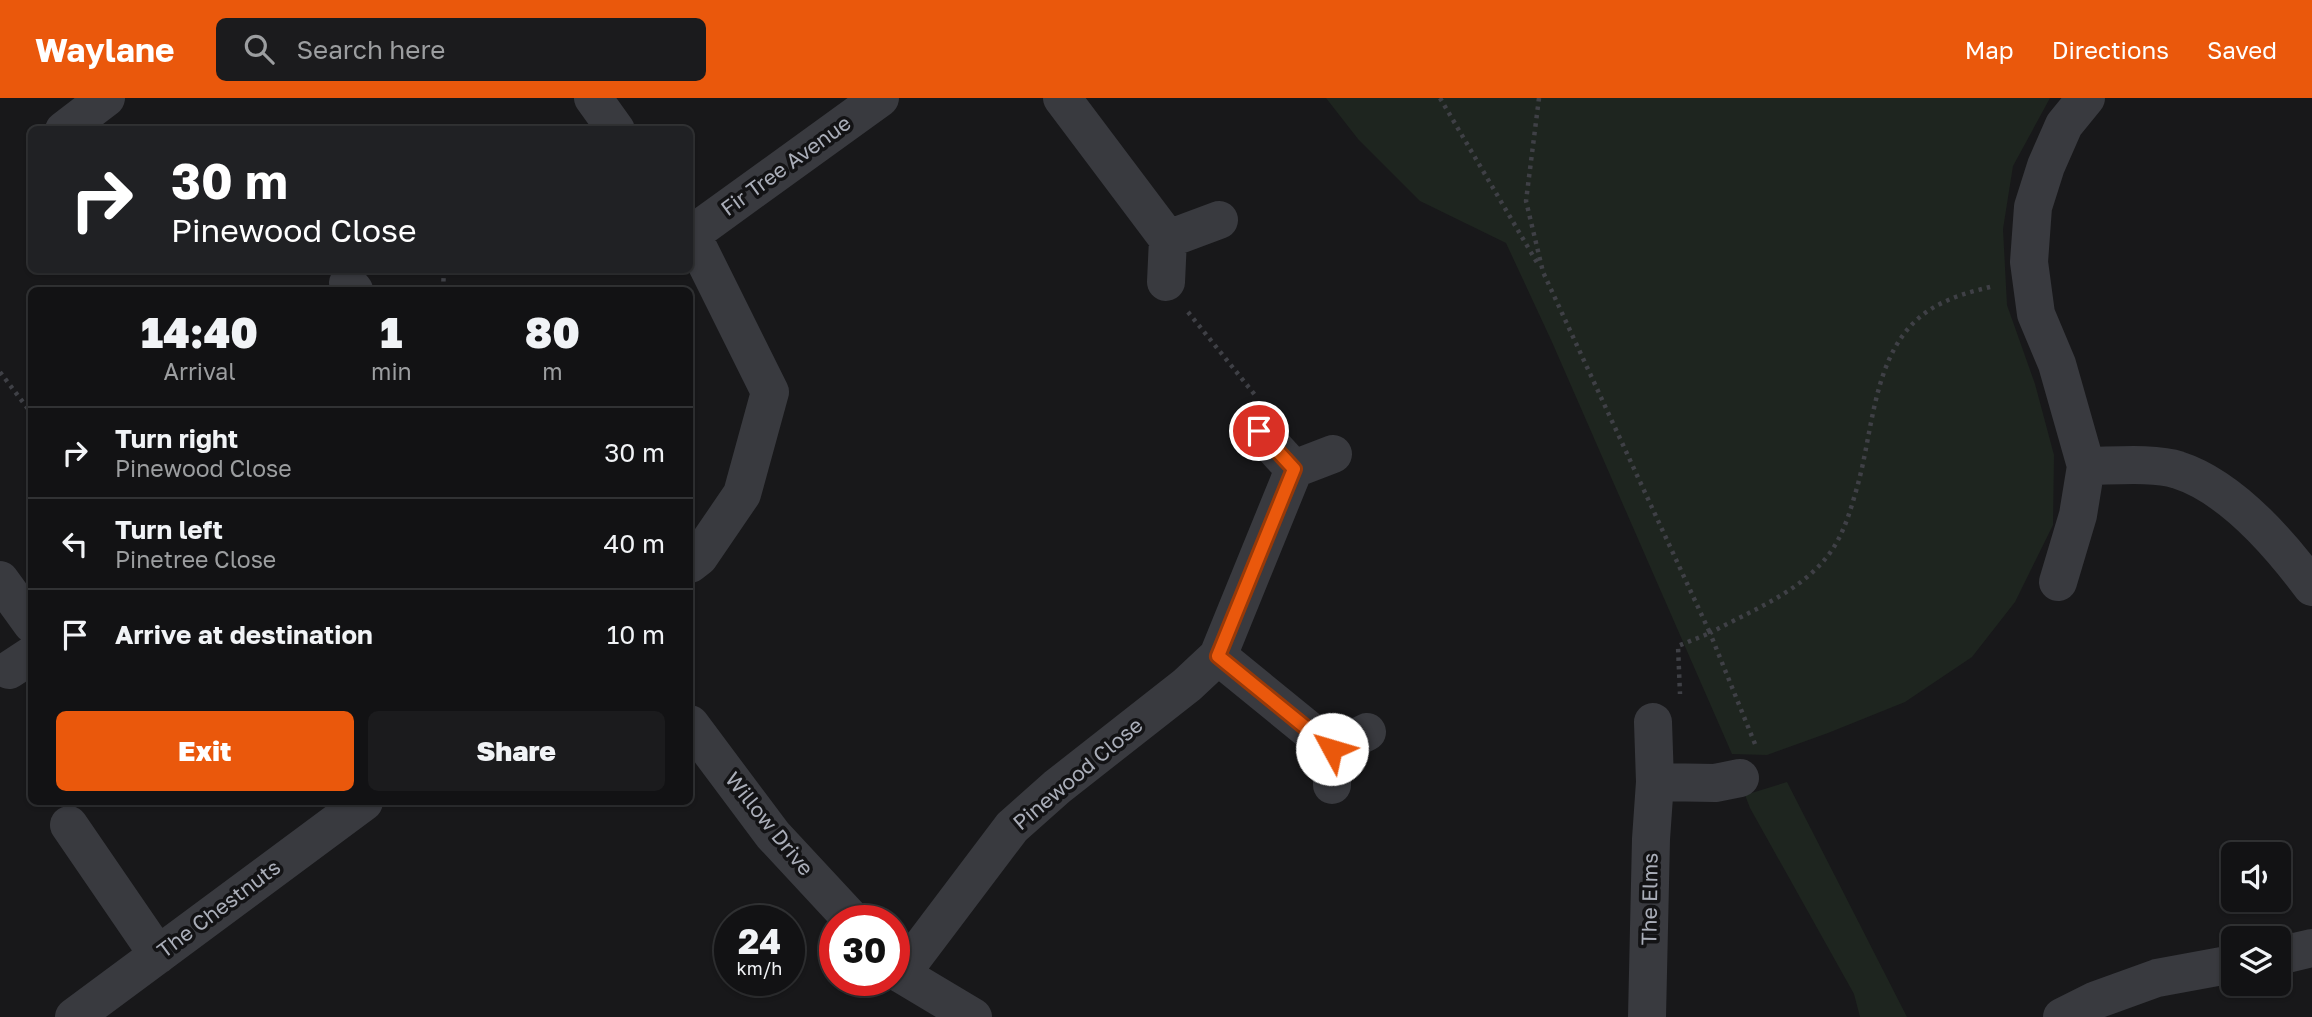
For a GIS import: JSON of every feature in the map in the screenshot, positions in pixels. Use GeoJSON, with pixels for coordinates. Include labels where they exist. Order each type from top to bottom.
{"type":"FeatureCollection","features":[{"type":"Feature","properties":{"kind":"street"},"geometry":{"type":"LineString","coordinates":[[69,126],[106,98]]}},
{"type":"Feature","properties":{"kind":"street"},"geometry":{"type":"LineString","coordinates":[[593,98],[613,126]]}},
{"type":"Feature","properties":{"kind":"street","name":"Fir Tree Avenue"},"geometry":{"type":"LineString","coordinates":[[693,231],[880,98]]}},
{"type":"Feature","properties":{"kind":"street"},"geometry":{"type":"LineString","coordinates":[[1062,98],[1168,239],[1166,282]]}},
{"type":"Feature","properties":{"kind":"street"},"geometry":{"type":"LineString","coordinates":[[2058,582],[2078,515],[2086,466],[2057,364],[2036,314],[2029,262],[2033,207],[2046,166],[2064,125],[2086,98]]}},
{"type":"Feature","properties":{"kind":"street"},"geometry":{"type":"LineString","coordinates":[[1168,239],[1219,220]]}},
{"type":"Feature","properties":{"kind":"street"},"geometry":{"type":"LineString","coordinates":[[693,236],[770,392],[742,494],[699,557],[693,562]]}},
{"type":"Feature","properties":{"kind":"street"},"geometry":{"type":"LineString","coordinates":[[1259,431],[1294,469],[1333,454]]}},
{"type":"Feature","properties":{"kind":"street"},"geometry":{"type":"LineString","coordinates":[[2086,466],[2134,465],[2177,469],[2214,487],[2278,546],[2312,587]]}},
{"type":"Feature","properties":{"kind":"street","name":"Pinewood Close"},"geometry":{"type":"LineString","coordinates":[[910,955],[1012,827],[1057,787],[1187,685],[1218,656],[1294,469]]}},
{"type":"Feature","properties":{"kind":"street"},"geometry":{"type":"LineString","coordinates":[[0,580],[28,618]]}},
{"type":"Feature","properties":{"kind":"street"},"geometry":{"type":"LineString","coordinates":[[1218,656],[1332,767],[1367,732]]}},
{"type":"Feature","properties":{"kind":"street","name":"The Elms"},"geometry":{"type":"LineString","coordinates":[[1647,1017],[1655,782],[1653,722]]}},
{"type":"Feature","properties":{"kind":"street","name":"Willow Drive"},"geometry":{"type":"LineString","coordinates":[[693,728],[773,835],[838,905]]}},
{"type":"Feature","properties":{"kind":"street"},"geometry":{"type":"LineString","coordinates":[[1655,782],[1715,783],[1748,763]]}},
{"type":"Feature","properties":{"kind":"street","name":"The Chestnuts"},"geometry":{"type":"LineString","coordinates":[[74,1017],[353,805]]}},
{"type":"Feature","properties":{"kind":"street"},"geometry":{"type":"LineString","coordinates":[[69,825],[158,954]]}},
{"type":"Feature","properties":{"kind":"street"},"geometry":{"type":"LineString","coordinates":[[2291,953],[2312,948]]}},
{"type":"Feature","properties":{"kind":"street"},"geometry":{"type":"LineString","coordinates":[[2062,1017],[2095,1000],[2157,978],[2221,966]]}},
{"type":"Feature","properties":{"kind":"street"},"geometry":{"type":"LineString","coordinates":[[910,978],[973,1017]]}},
{"type":"Feature","properties":{"kind":"path"},"geometry":{"type":"LineString","coordinates":[[1440,98],[1543,272],[1710,633],[1753,735],[1748,763]]}},
{"type":"Feature","properties":{"kind":"path"},"geometry":{"type":"LineString","coordinates":[[1539,98],[1526,201],[1543,272]]}},
{"type":"Feature","properties":{"kind":"path"},"geometry":{"type":"LineString","coordinates":[[1653,722],[1680,716],[1678,646],[1710,633],[1792,589],[1814,571],[1840,537],[1858,483],[1880,379],[1894,345],[1915,321],[1942,302],[2030,276]]}},
{"type":"Feature","properties":{"kind":"path"},"geometry":{"type":"LineString","coordinates":[[1166,282],[1263,406],[1259,431]]}},
{"type":"Feature","properties":{"kind":"path"},"geometry":{"type":"LineString","coordinates":[[0,372],[28,409]]}},
{"type":"Feature","properties":{"kind":"shaded area"},"geometry":{"type":"Polygon","coordinates":[[[1326,98],[2050,98],[2013,166],[2003,229],[2007,305],[2035,384],[2054,455],[2053,525],[2015,602],[1972,657],[1905,702],[1767,755],[1732,754],[1506,243],[1420,201],[1358,139],[1326,98]]]}},
{"type":"Feature","properties":{"kind":"shaded area"},"geometry":{"type":"Polygon","coordinates":[[[1787,782],[1907,1017],[1860,1017],[1854,994],[1750,808],[1745,795],[1787,782]]]}},
{"type":"Feature","properties":{"kind":"route"},"geometry":{"type":"LineString","coordinates":[[1259,431],[1294,469],[1218,656],[1332,749]]}}]}
